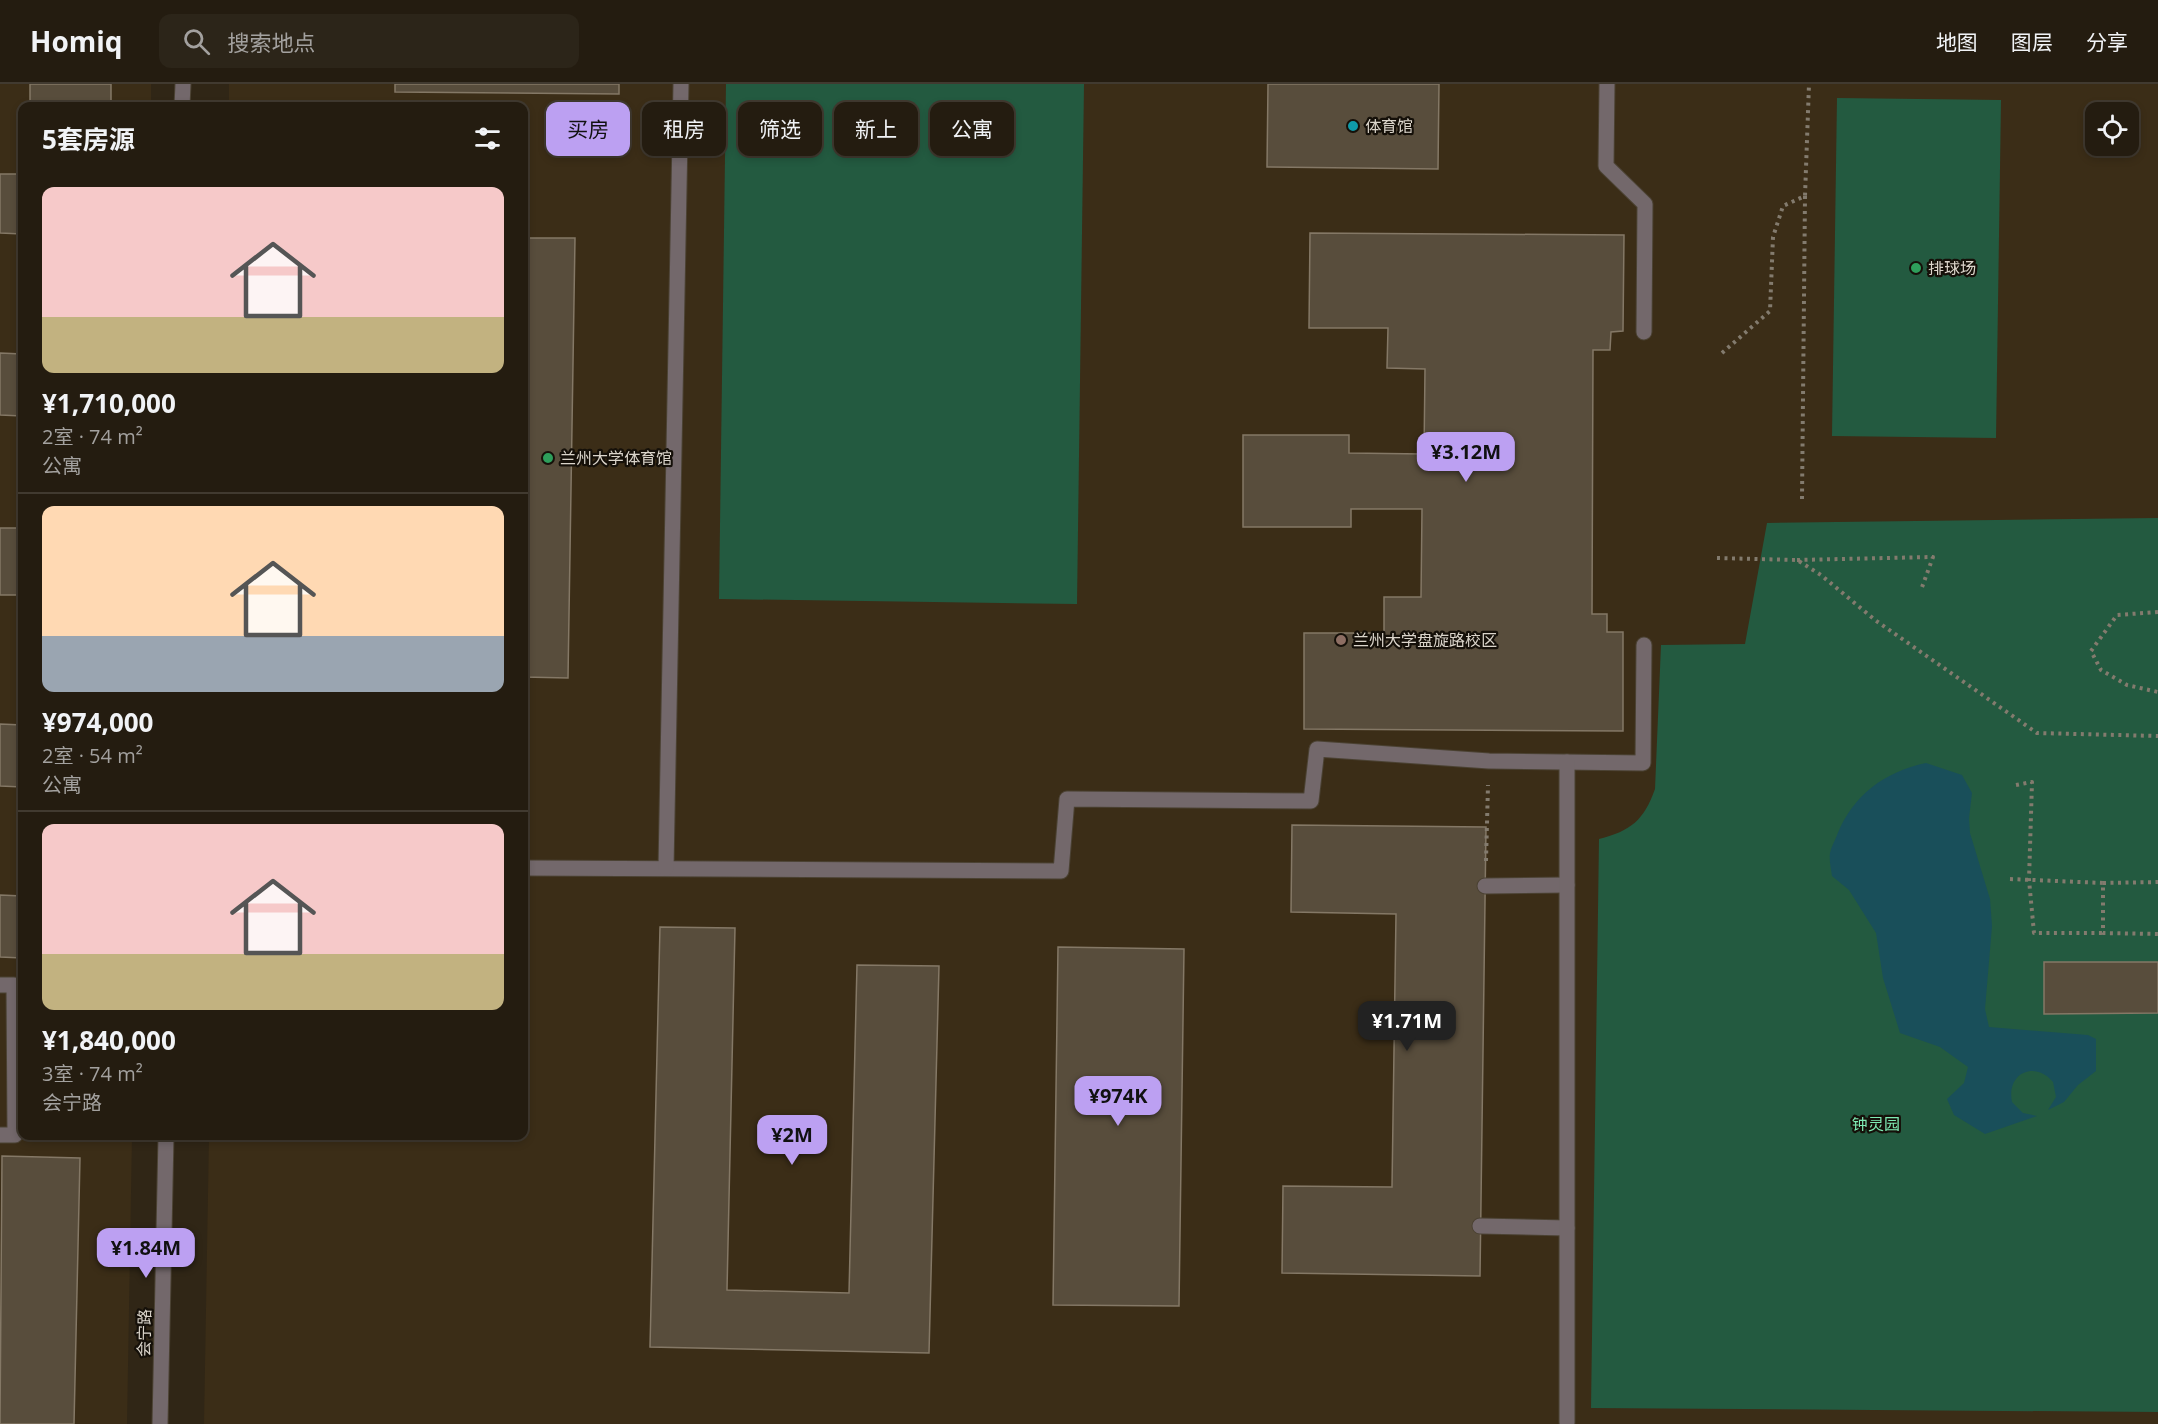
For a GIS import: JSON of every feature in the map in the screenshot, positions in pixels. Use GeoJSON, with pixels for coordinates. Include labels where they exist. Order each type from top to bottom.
{"type":"FeatureCollection","features":[{"type":"Feature","properties":{"kind":"street"},"geometry":{"type":"LineString","coordinates":[[182,102],[183,84]]}},
{"type":"Feature","properties":{"kind":"street"},"geometry":{"type":"LineString","coordinates":[[666,868],[681,84]]}},
{"type":"Feature","properties":{"kind":"street"},"geometry":{"type":"LineString","coordinates":[[1607,84],[1606,166],[1645,204],[1644,332]]}},
{"type":"Feature","properties":{"kind":"street"},"geometry":{"type":"LineString","coordinates":[[528,868],[1060,870],[1067,799],[1311,801],[1317,749],[1489,761],[1643,763],[1644,645]]}},
{"type":"Feature","properties":{"kind":"street"},"geometry":{"type":"LineString","coordinates":[[1566,1422],[1567,762]]}},
{"type":"Feature","properties":{"kind":"street"},"geometry":{"type":"LineString","coordinates":[[1485,886],[1567,885]]}},
{"type":"Feature","properties":{"kind":"street"},"geometry":{"type":"LineString","coordinates":[[0,985],[14,985],[15,1077],[15,1135],[0,1135]]}},
{"type":"Feature","properties":{"kind":"street","name":"会宁路"},"geometry":{"type":"LineString","coordinates":[[160,1424],[166,1140]]}},
{"type":"Feature","properties":{"kind":"street"},"geometry":{"type":"LineString","coordinates":[[1480,1226],[1567,1228]]}},
{"type":"Feature","properties":{"kind":"path"},"geometry":{"type":"LineString","coordinates":[[1802,499],[1805,196],[1809,84]]}},
{"type":"Feature","properties":{"kind":"path"},"geometry":{"type":"LineString","coordinates":[[1722,353],[1770,311],[1773,237],[1783,206],[1805,196]]}},
{"type":"Feature","properties":{"kind":"path"},"geometry":{"type":"LineString","coordinates":[[1717,558],[1797,560],[1933,557],[1921,590]]}},
{"type":"Feature","properties":{"kind":"path"},"geometry":{"type":"LineString","coordinates":[[1797,560],[1821,575],[1875,620],[2037,733],[2158,736]]}},
{"type":"Feature","properties":{"kind":"path"},"geometry":{"type":"LineString","coordinates":[[2158,612],[2117,615],[2091,651],[2101,670],[2127,685],[2158,692]]}},
{"type":"Feature","properties":{"kind":"path"},"geometry":{"type":"LineString","coordinates":[[1485,886],[1489,761]]}},
{"type":"Feature","properties":{"kind":"path"},"geometry":{"type":"LineString","coordinates":[[2016,785],[2032,782],[2029,880],[2034,933],[2158,934]]}},
{"type":"Feature","properties":{"kind":"path"},"geometry":{"type":"LineString","coordinates":[[2010,879],[2103,883],[2158,882]]}},
{"type":"Feature","properties":{"kind":"path"},"geometry":{"type":"LineString","coordinates":[[2103,883],[2103,933]]}},
{"type":"Feature","properties":{"kind":"shaded area"},"geometry":{"type":"Polygon","coordinates":[[[0,84],[151,84],[151,102],[18,102],[18,1140],[132,1140],[127,1424],[0,1424],[0,84]]]}},
{"type":"Feature","properties":{"kind":"shaded area","name":"兰州大学盘旋路校区"},"geometry":{"type":"Polygon","coordinates":[[[229,84],[2158,84],[2158,1424],[204,1424],[209,1140],[528,1140],[528,102],[229,102],[229,84]]]}},
{"type":"Feature","properties":{"kind":"green space"},"geometry":{"type":"Polygon","coordinates":[[[726,84],[1084,84],[1077,604],[719,599],[726,84]]]}},
{"type":"Feature","properties":{"kind":"green space","name":"排球场"},"geometry":{"type":"Polygon","coordinates":[[[1837,98],[2001,100],[1996,438],[1832,436],[1837,98]]]}},
{"type":"Feature","properties":{"kind":"green space","name":"钟灵园"},"geometry":{"type":"Polygon","coordinates":[[[2158,518],[2158,1412],[1591,1408],[1599,839],[1620,832],[1635,823],[1646,809],[1655,789],[1661,645],[1745,644],[1767,523],[2158,518]]]}},
{"type":"Feature","properties":{"kind":"water"},"geometry":{"type":"Polygon","coordinates":[[[1926,763],[1962,775],[1972,793],[1970,833],[1990,899],[1992,926],[1985,1009],[1989,1027],[2088,1035],[2096,1039],[2096,1071],[2078,1085],[2064,1102],[2048,1110],[2056,1097],[2053,1082],[2046,1075],[2038,1072],[2024,1073],[2013,1084],[2012,1102],[2023,1113],[2037,1116],[1985,1134],[1954,1115],[1947,1099],[1964,1083],[1968,1067],[1940,1047],[1900,1033],[1883,978],[1876,933],[1849,890],[1832,876],[1831,851],[1844,821],[1861,797],[1872,787],[1897,772],[1926,763]]]}},
{"type":"Feature","properties":{"kind":"building"},"geometry":{"type":"Polygon","coordinates":[[[30,84],[111,84],[111,102],[30,102],[30,84]]]}},
{"type":"Feature","properties":{"kind":"building"},"geometry":{"type":"Polygon","coordinates":[[[395,84],[619,84],[619,94],[395,92],[395,84]]]}},
{"type":"Feature","properties":{"kind":"building","name":"体育馆"},"geometry":{"type":"Polygon","coordinates":[[[1268,84],[1439,84],[1438,169],[1267,167],[1268,84]]]}},
{"type":"Feature","properties":{"kind":"building"},"geometry":{"type":"Polygon","coordinates":[[[0,174],[18,174],[18,234],[0,233],[0,174]]]}},
{"type":"Feature","properties":{"kind":"building"},"geometry":{"type":"Polygon","coordinates":[[[1310,233],[1624,235],[1623,331],[1611,332],[1610,350],[1593,350],[1592,614],[1607,614],[1607,632],[1623,632],[1623,731],[1304,729],[1304,633],[1384,633],[1384,597],[1421,597],[1422,509],[1351,509],[1351,527],[1243,527],[1243,435],[1349,435],[1349,453],[1424,454],[1425,369],[1387,368],[1388,328],[1309,328],[1310,233]]]}},
{"type":"Feature","properties":{"kind":"building","name":"兰州大学体育馆"},"geometry":{"type":"Polygon","coordinates":[[[528,238],[575,238],[568,678],[528,677],[528,238]]]}},
{"type":"Feature","properties":{"kind":"building"},"geometry":{"type":"Polygon","coordinates":[[[0,353],[18,354],[18,416],[0,415],[0,353]]]}},
{"type":"Feature","properties":{"kind":"building"},"geometry":{"type":"Polygon","coordinates":[[[0,528],[18,528],[18,595],[0,595],[0,528]]]}},
{"type":"Feature","properties":{"kind":"building"},"geometry":{"type":"Polygon","coordinates":[[[0,724],[18,725],[18,787],[0,786],[0,724]]]}},
{"type":"Feature","properties":{"kind":"building"},"geometry":{"type":"Polygon","coordinates":[[[1292,825],[1486,827],[1480,1276],[1282,1273],[1283,1186],[1392,1187],[1396,914],[1291,912],[1292,825]]]}},
{"type":"Feature","properties":{"kind":"building"},"geometry":{"type":"Polygon","coordinates":[[[0,895],[18,896],[18,958],[0,957],[0,895]]]}},
{"type":"Feature","properties":{"kind":"building"},"geometry":{"type":"Polygon","coordinates":[[[660,927],[735,928],[727,1290],[849,1293],[857,965],[939,966],[929,1353],[650,1347],[660,927]]]}},
{"type":"Feature","properties":{"kind":"building"},"geometry":{"type":"Polygon","coordinates":[[[1058,947],[1184,949],[1179,1306],[1053,1305],[1058,947]]]}},
{"type":"Feature","properties":{"kind":"building"},"geometry":{"type":"Polygon","coordinates":[[[2044,962],[2158,962],[2158,1013],[2044,1014],[2044,962]]]}},
{"type":"Feature","properties":{"kind":"building"},"geometry":{"type":"Polygon","coordinates":[[[2,1156],[80,1158],[74,1424],[0,1424],[2,1156]]]}},
{"type":"Feature","properties":{"kind":"place","name":"体育馆"},"geometry":{"type":"Point","coordinates":[1353,126]}},
{"type":"Feature","properties":{"kind":"place","name":"排球场"},"geometry":{"type":"Point","coordinates":[1916,268]}},
{"type":"Feature","properties":{"kind":"place","name":"兰州大学体育馆"},"geometry":{"type":"Point","coordinates":[548,458]}},
{"type":"Feature","properties":{"kind":"place","name":"兰州大学盘旋路校区"},"geometry":{"type":"Point","coordinates":[1341,640]}}]}
